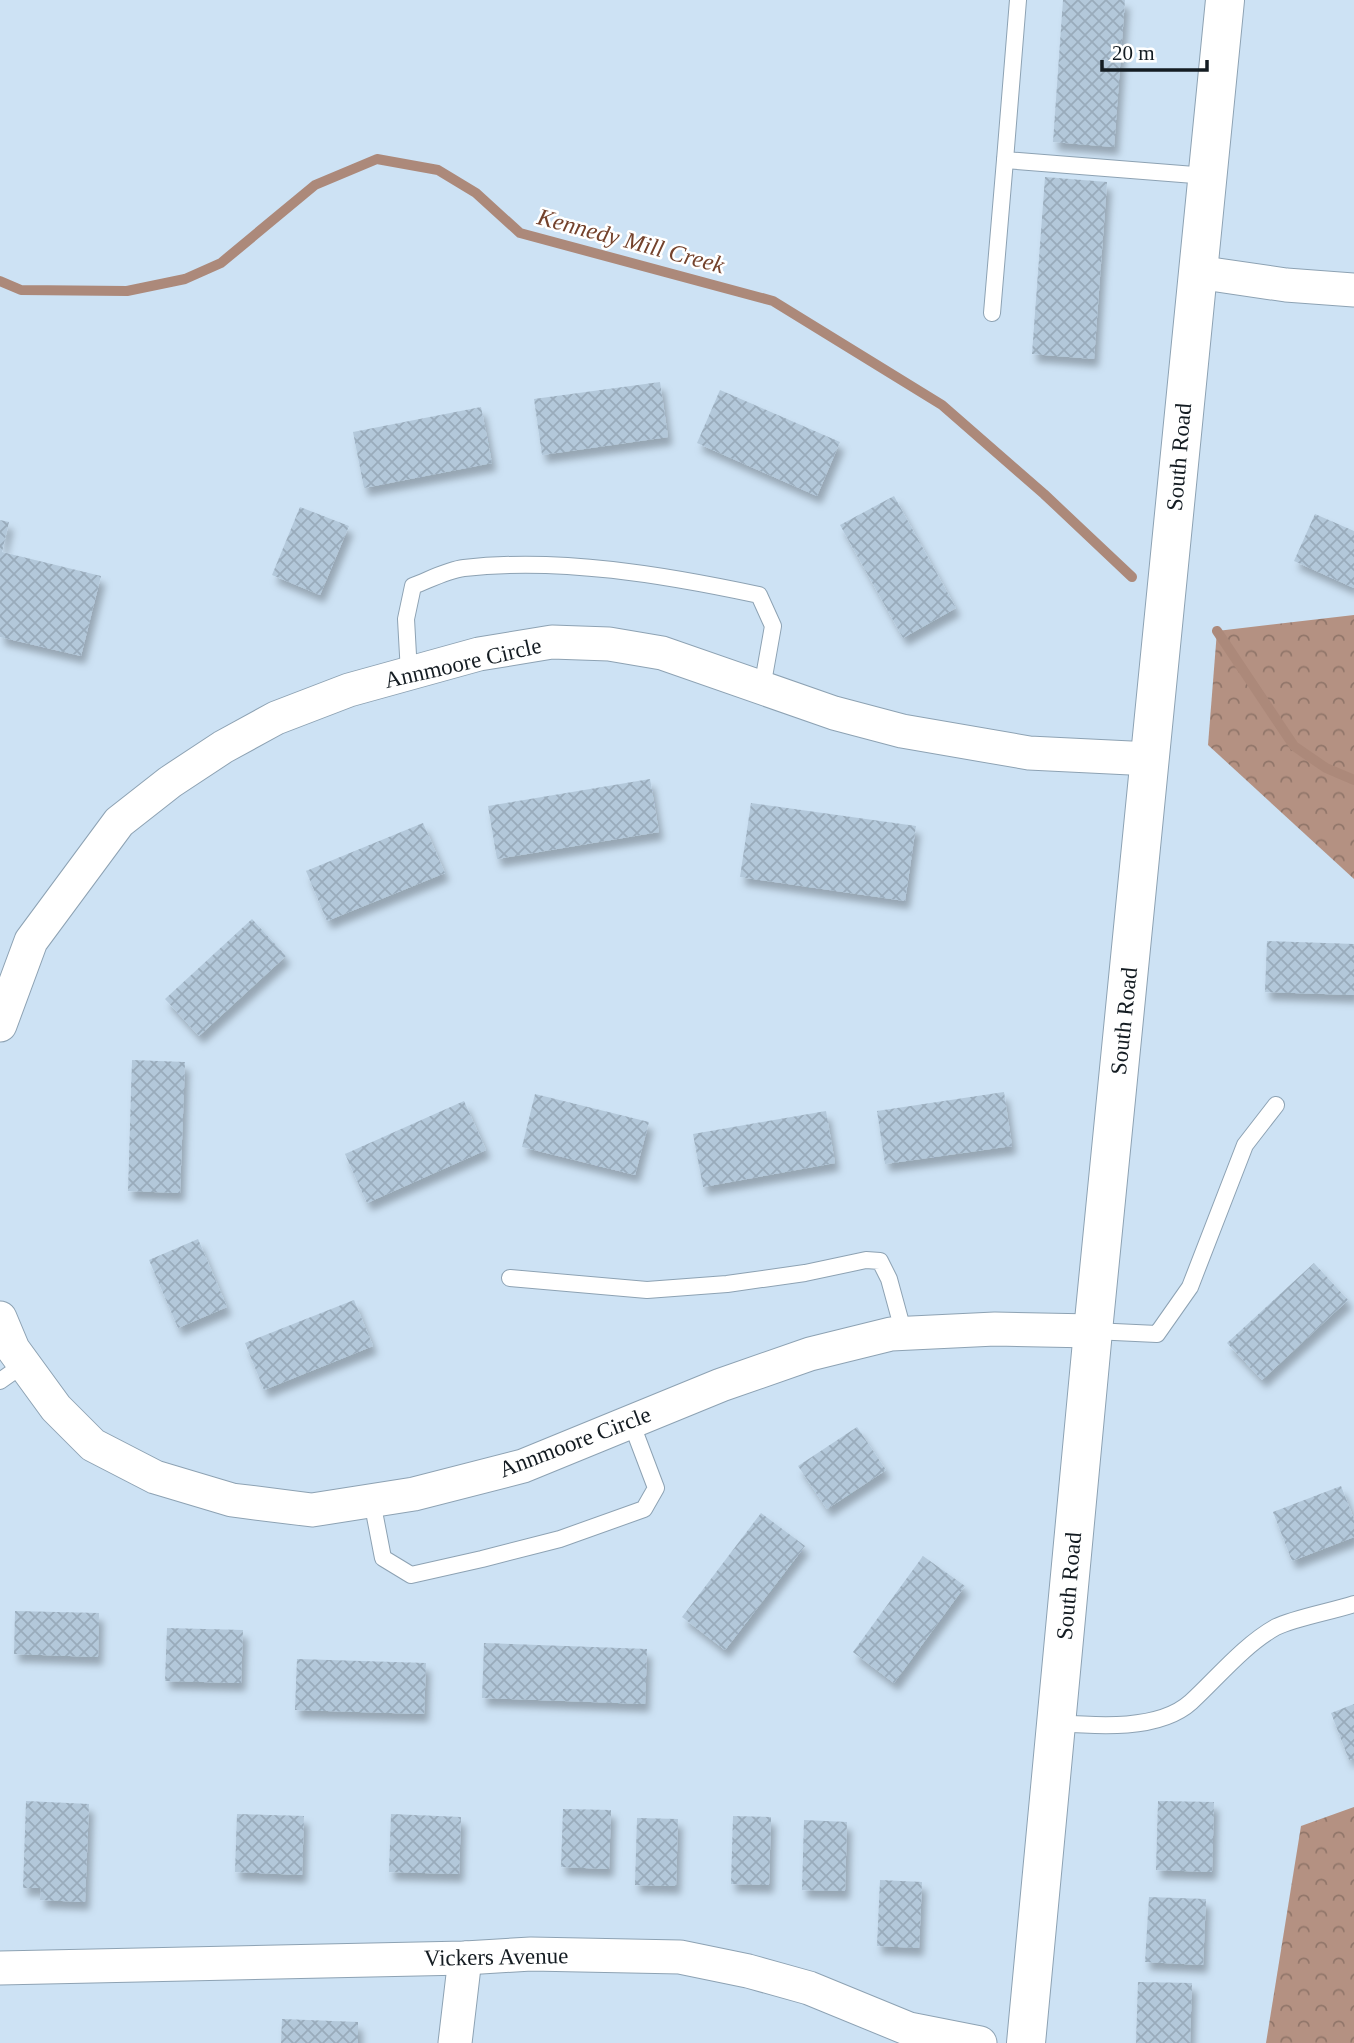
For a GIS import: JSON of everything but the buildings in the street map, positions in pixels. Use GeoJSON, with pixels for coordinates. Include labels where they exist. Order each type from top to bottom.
{"type":"FeatureCollection","features":[{"type":"Feature","properties":{"kind":"street","name":"South Road"},"geometry":{"type":"LineString","coordinates":[[1026,2043],[1093,1331],[1225,0]]}},
{"type":"Feature","properties":{"kind":"street"},"geometry":{"type":"LineString","coordinates":[[1197,272],[1286,285],[1354,290]]}},
{"type":"Feature","properties":{"kind":"street","name":"Annmoore Circle"},"geometry":{"type":"LineString","coordinates":[[0,1025],[31,942],[119,822],[170,782],[223,747],[276,718],[349,690],[479,654],[552,642],[609,644],[662,653],[834,713],[902,731],[1028,753],[1151,759]]}},
{"type":"Feature","properties":{"kind":"street","name":"Annmoore Circle"},"geometry":{"type":"LineString","coordinates":[[0,1318],[13,1349],[12,1372],[93,1445],[155,1477],[232,1500],[312,1510],[414,1494],[523,1466],[721,1385],[810,1354],[891,1334],[995,1329],[1093,1331]]}},
{"type":"Feature","properties":{"kind":"street","name":"Vickers Avenue"},"geometry":{"type":"LineString","coordinates":[[0,1968],[465,1958],[531,1954],[680,1957],[748,1971],[809,1988],[909,2029],[979,2043]]}},
{"type":"Feature","properties":{"kind":"street"},"geometry":{"type":"LineString","coordinates":[[455,2043],[465,1958]]}},
{"type":"Feature","properties":{"kind":"lane"},"geometry":{"type":"LineString","coordinates":[[992,313],[1018,0]]}},
{"type":"Feature","properties":{"kind":"lane"},"geometry":{"type":"LineString","coordinates":[[1005,160],[1207,177]]}},
{"type":"Feature","properties":{"kind":"lane"},"geometry":{"type":"LineString","coordinates":[[409,673],[406,619],[413,586],[461,568],[551,565],[690,580],[759,595],[773,625],[762,688]]}},
{"type":"Feature","properties":{"kind":"lane"},"geometry":{"type":"LineString","coordinates":[[1093,1331],[1157,1334],[1190,1287],[1245,1145],[1276,1105]]}},
{"type":"Feature","properties":{"kind":"lane"},"geometry":{"type":"LineString","coordinates":[[510,1278],[647,1290],[727,1284],[805,1273],[866,1260],[880,1261],[889,1279],[904,1334]]}},
{"type":"Feature","properties":{"kind":"lane"},"geometry":{"type":"LineString","coordinates":[[372,1501],[383,1558],[411,1574],[560,1539],[644,1509],[656,1488],[631,1422]]}},
{"type":"Feature","properties":{"kind":"lane"},"geometry":{"type":"LineString","coordinates":[[1056,1723],[1106,1727],[1155,1720],[1189,1704],[1230,1662],[1277,1627],[1354,1604]]}},
{"type":"Feature","properties":{"kind":"green space"},"geometry":{"type":"Polygon","coordinates":[[[1354,615],[1354,879],[1208,745],[1217,631],[1354,615]]]}},
{"type":"Feature","properties":{"kind":"green space"},"geometry":{"type":"Polygon","coordinates":[[[1354,1807],[1354,2043],[1266,2043],[1301,1826],[1354,1807]]]}},
{"type":"Feature","properties":{"kind":"waterway","name":"Kennedy Mill Creek"},"geometry":{"type":"LineString","coordinates":[[0,281],[21,290],[127,291],[185,279],[221,263],[315,185],[377,159],[438,170],[476,193],[520,233],[773,301],[942,405],[1044,494],[1132,577]]}},
{"type":"Feature","properties":{"kind":"waterway","name":"Kennedy Mill Creek"},"geometry":{"type":"LineString","coordinates":[[1217,631],[1294,746],[1326,768],[1354,780]]}}]}
